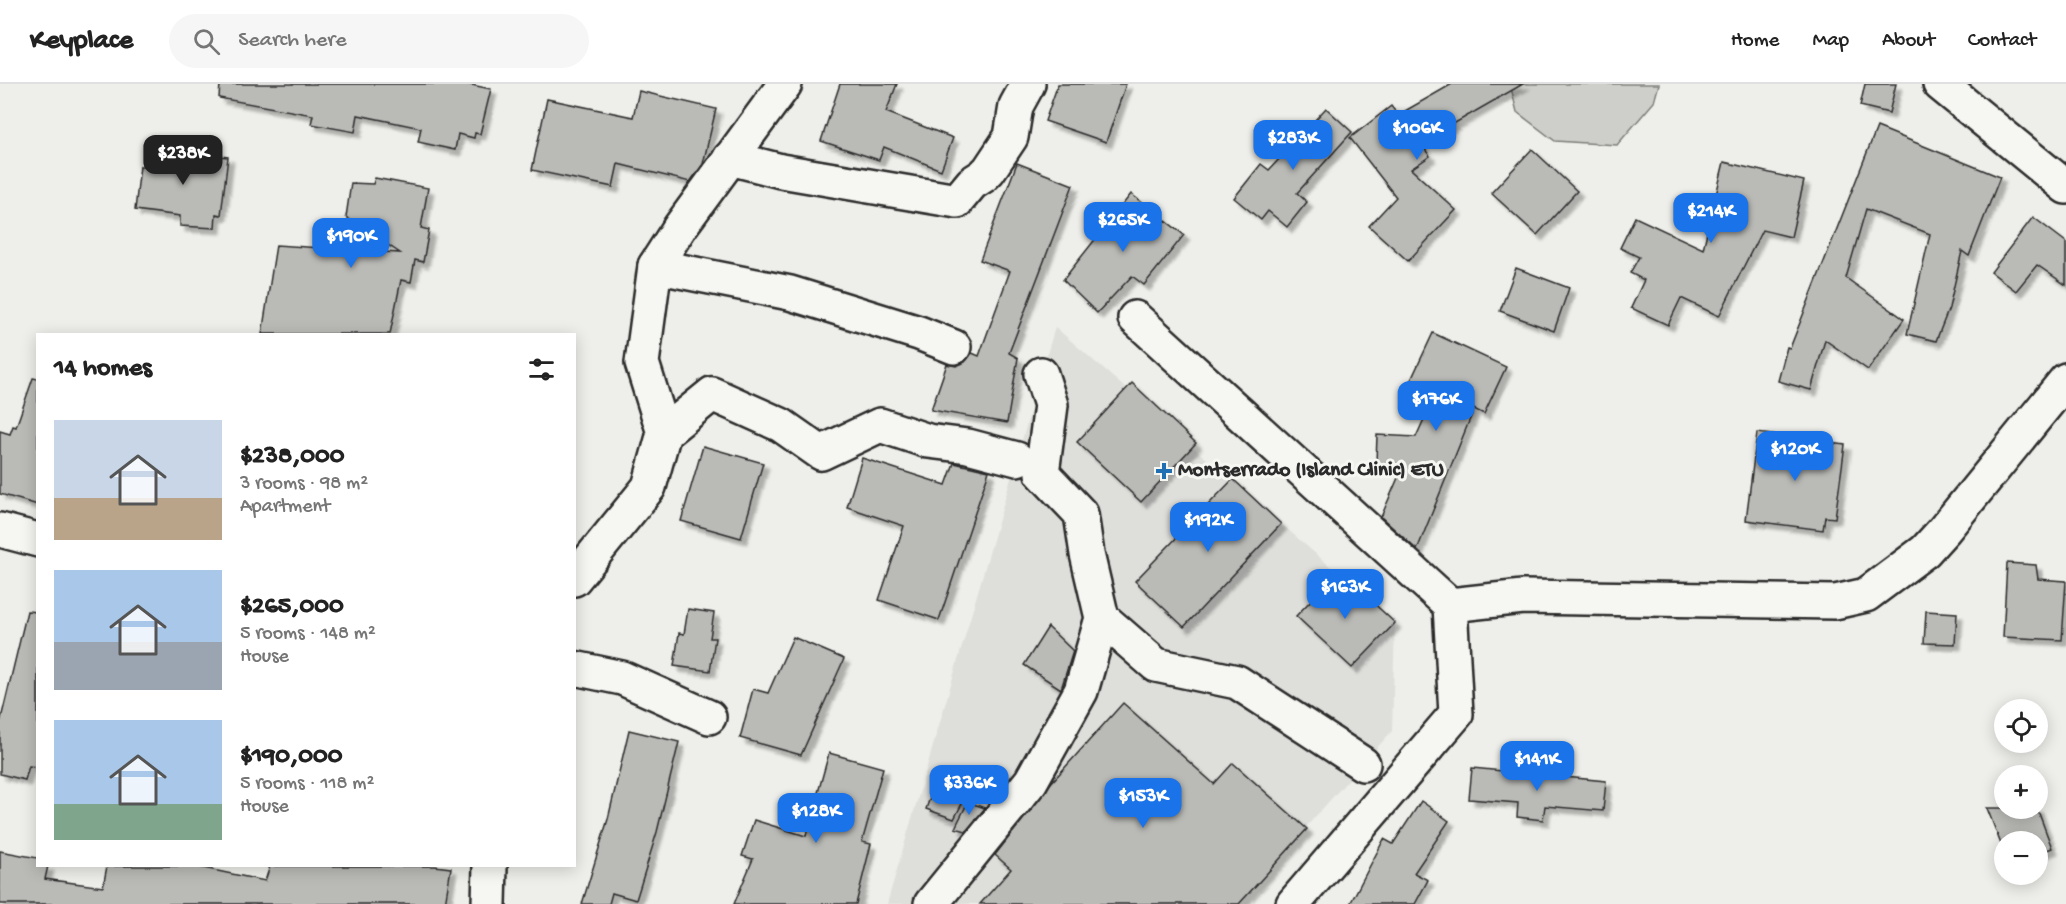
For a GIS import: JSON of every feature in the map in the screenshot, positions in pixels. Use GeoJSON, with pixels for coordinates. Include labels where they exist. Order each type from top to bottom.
{"type":"FeatureCollection","features":[{"type":"Feature","properties":{"kind":"street"},"geometry":{"type":"LineString","coordinates":[[576,577],[649,487],[664,433],[642,363],[655,266],[680,226],[785,84]]}},
{"type":"Feature","properties":{"kind":"street"},"geometry":{"type":"LineString","coordinates":[[730,158],[781,171],[957,201],[972,183],[983,176],[1011,137],[1016,106],[1028,84]]}},
{"type":"Feature","properties":{"kind":"street"},"geometry":{"type":"LineString","coordinates":[[1940,84],[2066,188]]}},
{"type":"Feature","properties":{"kind":"street"},"geometry":{"type":"LineString","coordinates":[[655,266],[790,293],[919,333],[954,347]]}},
{"type":"Feature","properties":{"kind":"street"},"geometry":{"type":"LineString","coordinates":[[1135,318],[1450,605],[1456,714],[1293,904]]}},
{"type":"Feature","properties":{"kind":"street"},"geometry":{"type":"LineString","coordinates":[[931,904],[1031,782],[1081,691],[1102,618],[1087,554],[1081,514],[1042,473],[1051,405],[1041,374]]}},
{"type":"Feature","properties":{"kind":"street"},"geometry":{"type":"LineString","coordinates":[[1450,605],[1523,597],[1835,602],[1866,595],[1925,551],[2066,380]]}},
{"type":"Feature","properties":{"kind":"street"},"geometry":{"type":"LineString","coordinates":[[664,433],[712,394],[781,426],[821,453],[880,425],[928,441],[968,446],[1017,459]]}},
{"type":"Feature","properties":{"kind":"street"},"geometry":{"type":"LineString","coordinates":[[0,530],[36,539]]}},
{"type":"Feature","properties":{"kind":"street"},"geometry":{"type":"LineString","coordinates":[[1102,618],[1156,665],[1237,682],[1363,764]]}},
{"type":"Feature","properties":{"kind":"street"},"geometry":{"type":"LineString","coordinates":[[576,668],[622,678],[709,717]]}},
{"type":"Feature","properties":{"kind":"street"},"geometry":{"type":"LineString","coordinates":[[489,904],[490,867]]}},
{"type":"Feature","properties":{"kind":"shaded area"},"geometry":{"type":"Polygon","coordinates":[[[1510,84],[1659,84],[1654,102],[1617,145],[1555,141],[1517,112],[1510,84]]]}},
{"type":"Feature","properties":{"kind":"shaded area"},"geometry":{"type":"Polygon","coordinates":[[[1055,327],[1395,623],[1392,731],[1237,904],[887,904],[1055,327]]]}},
{"type":"Feature","properties":{"kind":"building"},"geometry":{"type":"Polygon","coordinates":[[[220,84],[467,84],[491,89],[480,134],[475,133],[474,138],[458,134],[455,150],[418,142],[421,128],[358,115],[355,132],[311,124],[313,115],[219,98],[220,84]]]}},
{"type":"Feature","properties":{"kind":"building"},"geometry":{"type":"Polygon","coordinates":[[[840,84],[897,84],[886,112],[953,138],[941,170],[884,147],[879,160],[821,141],[840,84]]]}},
{"type":"Feature","properties":{"kind":"building"},"geometry":{"type":"Polygon","coordinates":[[[1058,84],[1126,84],[1106,142],[1045,121],[1058,84]]]}},
{"type":"Feature","properties":{"kind":"building"},"geometry":{"type":"Polygon","coordinates":[[[1452,84],[1523,84],[1420,143],[1430,156],[1411,169],[1456,210],[1408,261],[1369,226],[1396,197],[1350,138],[1391,106],[1398,115],[1452,84]]]}},
{"type":"Feature","properties":{"kind":"building"},"geometry":{"type":"Polygon","coordinates":[[[1865,84],[1896,84],[1889,113],[1860,106],[1865,84]]]}},
{"type":"Feature","properties":{"kind":"building"},"geometry":{"type":"Polygon","coordinates":[[[639,91],[716,109],[703,164],[690,182],[618,164],[613,187],[532,170],[547,99],[633,117],[639,91]]]}},
{"type":"Feature","properties":{"kind":"building"},"geometry":{"type":"Polygon","coordinates":[[[1326,108],[1352,132],[1297,193],[1307,202],[1287,227],[1268,211],[1261,220],[1234,198],[1261,164],[1269,170],[1326,108]]]}},
{"type":"Feature","properties":{"kind":"building"},"geometry":{"type":"Polygon","coordinates":[[[1877,127],[2000,177],[1969,256],[1962,251],[1949,308],[1936,341],[1907,334],[1930,234],[1866,209],[1846,278],[1904,319],[1868,370],[1825,340],[1811,390],[1778,381],[1787,347],[1790,348],[1877,127]]]}},
{"type":"Feature","properties":{"kind":"building"},"geometry":{"type":"Polygon","coordinates":[[[148,148],[228,157],[221,215],[216,214],[215,228],[180,226],[180,216],[135,210],[140,166],[146,166],[148,148]]]}},
{"type":"Feature","properties":{"kind":"building"},"geometry":{"type":"Polygon","coordinates":[[[1532,149],[1577,191],[1537,235],[1491,193],[1532,149]]]}},
{"type":"Feature","properties":{"kind":"building"},"geometry":{"type":"Polygon","coordinates":[[[1724,162],[1804,181],[1791,237],[1762,230],[1719,316],[1681,298],[1668,325],[1631,308],[1644,280],[1630,273],[1639,257],[1620,248],[1635,217],[1703,249],[1724,162]]]}},
{"type":"Feature","properties":{"kind":"building"},"geometry":{"type":"Polygon","coordinates":[[[1017,163],[1073,185],[1009,353],[1018,358],[1007,423],[931,410],[947,364],[956,366],[965,362],[972,353],[979,356],[1010,271],[980,260],[1017,163]]]}},
{"type":"Feature","properties":{"kind":"building"},"geometry":{"type":"Polygon","coordinates":[[[375,178],[428,188],[421,228],[429,230],[423,262],[415,260],[411,282],[401,280],[390,333],[262,333],[276,245],[400,253],[346,217],[351,183],[373,184],[375,178]]]}},
{"type":"Feature","properties":{"kind":"building"},"geometry":{"type":"Polygon","coordinates":[[[1131,194],[1184,235],[1144,285],[1132,276],[1097,313],[1063,280],[1131,194]]]}},
{"type":"Feature","properties":{"kind":"building"},"geometry":{"type":"Polygon","coordinates":[[[2033,217],[2066,242],[2066,285],[2037,265],[2016,291],[1991,272],[2033,217]]]}},
{"type":"Feature","properties":{"kind":"building"},"geometry":{"type":"Polygon","coordinates":[[[1516,268],[1569,288],[1554,331],[1500,311],[1516,268]]]}},
{"type":"Feature","properties":{"kind":"building"},"geometry":{"type":"Polygon","coordinates":[[[1433,333],[1506,367],[1484,414],[1474,409],[1417,550],[1381,517],[1404,464],[1376,463],[1377,435],[1416,437],[1436,392],[1411,380],[1433,333]]]}},
{"type":"Feature","properties":{"kind":"building"},"geometry":{"type":"Polygon","coordinates":[[[33,378],[36,379],[36,504],[0,494],[0,431],[10,434],[13,426],[16,427],[33,378]]]}},
{"type":"Feature","properties":{"kind":"building"},"geometry":{"type":"Polygon","coordinates":[[[1132,383],[1196,443],[1141,502],[1077,442],[1132,383]]]}},
{"type":"Feature","properties":{"kind":"building"},"geometry":{"type":"Polygon","coordinates":[[[1757,433],[1845,445],[1835,518],[1825,517],[1823,530],[1746,520],[1757,433]]]}},
{"type":"Feature","properties":{"kind":"building"},"geometry":{"type":"Polygon","coordinates":[[[703,446],[763,463],[741,538],[681,521],[703,446]]]}},
{"type":"Feature","properties":{"kind":"building"},"geometry":{"type":"Polygon","coordinates":[[[862,458],[946,485],[954,463],[989,471],[939,620],[879,600],[904,526],[847,507],[862,458]]]}},
{"type":"Feature","properties":{"kind":"building"},"geometry":{"type":"Polygon","coordinates":[[[1233,479],[1281,524],[1184,627],[1135,581],[1233,479]]]}},
{"type":"Feature","properties":{"kind":"building"},"geometry":{"type":"Polygon","coordinates":[[[2007,563],[2036,565],[2038,579],[2066,581],[2062,640],[2003,637],[2007,563]]]}},
{"type":"Feature","properties":{"kind":"building"},"geometry":{"type":"Polygon","coordinates":[[[1339,571],[1395,623],[1352,668],[1296,616],[1339,571]]]}},
{"type":"Feature","properties":{"kind":"building"},"geometry":{"type":"Polygon","coordinates":[[[688,609],[714,613],[710,638],[715,638],[710,671],[674,666],[679,633],[684,634],[688,609]]]}},
{"type":"Feature","properties":{"kind":"building"},"geometry":{"type":"Polygon","coordinates":[[[27,611],[36,612],[36,767],[29,766],[25,780],[0,774],[0,723],[27,611]]]}},
{"type":"Feature","properties":{"kind":"building"},"geometry":{"type":"Polygon","coordinates":[[[1926,611],[1957,613],[1955,644],[1924,643],[1926,611]]]}},
{"type":"Feature","properties":{"kind":"building"},"geometry":{"type":"Polygon","coordinates":[[[1048,627],[1073,651],[1061,689],[1024,665],[1048,627]]]}},
{"type":"Feature","properties":{"kind":"building"},"geometry":{"type":"Polygon","coordinates":[[[793,637],[844,659],[801,755],[740,738],[753,689],[768,693],[793,637]]]}},
{"type":"Feature","properties":{"kind":"building"},"geometry":{"type":"Polygon","coordinates":[[[1123,703],[1214,784],[1233,763],[1307,829],[1239,904],[980,904],[1011,869],[995,855],[1051,783],[1123,703]]]}},
{"type":"Feature","properties":{"kind":"building"},"geometry":{"type":"Polygon","coordinates":[[[629,730],[679,742],[657,832],[636,900],[612,893],[609,904],[582,904],[608,819],[629,730]]]}},
{"type":"Feature","properties":{"kind":"building"},"geometry":{"type":"Polygon","coordinates":[[[829,753],[883,768],[862,842],[871,844],[856,904],[734,904],[753,859],[742,856],[754,820],[806,836],[829,753]]]}},
{"type":"Feature","properties":{"kind":"building"},"geometry":{"type":"Polygon","coordinates":[[[1472,768],[1606,781],[1603,811],[1545,806],[1543,820],[1517,817],[1518,803],[1469,799],[1472,768]]]}},
{"type":"Feature","properties":{"kind":"building"},"geometry":{"type":"Polygon","coordinates":[[[939,778],[968,792],[954,819],[926,809],[936,780],[939,781],[939,778]]]}},
{"type":"Feature","properties":{"kind":"building"},"geometry":{"type":"Polygon","coordinates":[[[1421,801],[1449,821],[1414,873],[1428,880],[1415,904],[1350,904],[1384,839],[1393,844],[1421,801]]]}},
{"type":"Feature","properties":{"kind":"building"},"geometry":{"type":"Polygon","coordinates":[[[968,802],[985,808],[966,831],[955,828],[968,802]]]}},
{"type":"Feature","properties":{"kind":"building"},"geometry":{"type":"Polygon","coordinates":[[[1987,808],[1994,808],[1994,819],[2041,819],[2046,831],[1996,831],[1987,808]]]}},
{"type":"Feature","properties":{"kind":"building"},"geometry":{"type":"Polygon","coordinates":[[[2048,837],[2052,848],[2048,850],[2048,837]]]}},
{"type":"Feature","properties":{"kind":"building"},"geometry":{"type":"Polygon","coordinates":[[[0,851],[36,858],[36,867],[48,867],[45,879],[103,887],[107,867],[199,867],[265,881],[270,867],[451,868],[445,904],[0,904],[0,851]]]}},
{"type":"Feature","properties":{"kind":"place","name":"Montserrado (Island Clinic) ETU"},"geometry":{"type":"Point","coordinates":[1164,471]}}]}
